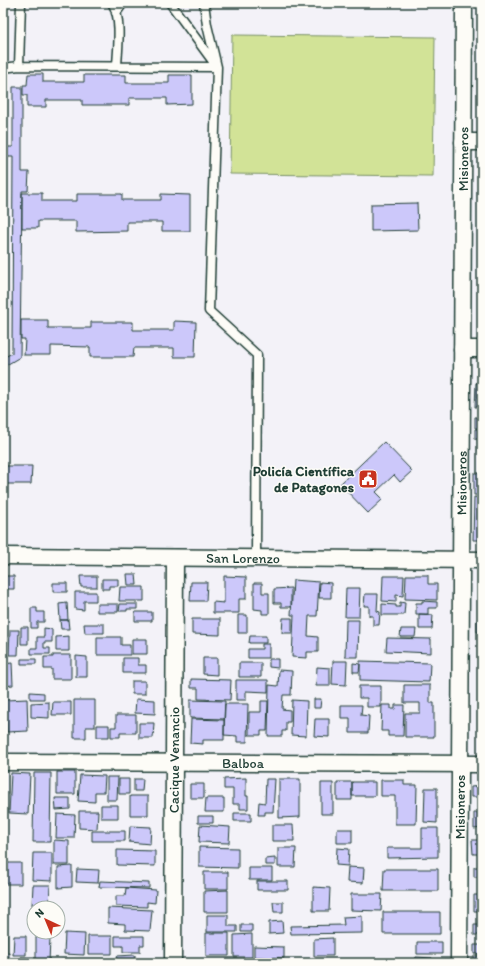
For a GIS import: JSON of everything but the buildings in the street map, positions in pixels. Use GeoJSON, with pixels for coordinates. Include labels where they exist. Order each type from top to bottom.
{"type":"FeatureCollection","features":[{"type":"Feature","properties":{"kind":"street","name":"Misioneros"},"geometry":{"type":"LineString","coordinates":[[459,963],[464,3]]}},
{"type":"Feature","properties":{"kind":"street"},"geometry":{"type":"LineString","coordinates":[[463,142],[482,142]]}},
{"type":"Feature","properties":{"kind":"street"},"geometry":{"type":"LineString","coordinates":[[462,349],[482,349]]}},
{"type":"Feature","properties":{"kind":"street","name":"San Lorenzo"},"geometry":{"type":"LineString","coordinates":[[3,556],[482,560]]}},
{"type":"Feature","properties":{"kind":"street","name":"Cacique Venancio"},"geometry":{"type":"LineString","coordinates":[[173,963],[175,558]]}},
{"type":"Feature","properties":{"kind":"street","name":"Balboa"},"geometry":{"type":"LineString","coordinates":[[3,762],[482,764]]}},
{"type":"Feature","properties":{"kind":"lane"},"geometry":{"type":"LineString","coordinates":[[20,66],[21,3]]}},
{"type":"Feature","properties":{"kind":"lane"},"geometry":{"type":"LineString","coordinates":[[112,3],[118,23],[117,65]]}},
{"type":"Feature","properties":{"kind":"lane"},"geometry":{"type":"LineString","coordinates":[[116,13],[123,3]]}},
{"type":"Feature","properties":{"kind":"lane"},"geometry":{"type":"LineString","coordinates":[[170,3],[217,67]]}},
{"type":"Feature","properties":{"kind":"lane"},"geometry":{"type":"LineString","coordinates":[[204,3],[206,25],[217,67],[209,311],[257,355],[256,558]]}},
{"type":"Feature","properties":{"kind":"lane"},"geometry":{"type":"LineString","coordinates":[[3,68],[20,66],[117,65],[217,67]]}},
{"type":"Feature","properties":{"kind":"green space"},"geometry":{"type":"Polygon","coordinates":[[[232,35],[435,37],[433,176],[230,174],[232,35]]]}},
{"type":"Feature","properties":{"kind":"place","name":"Policía Científica de Patagones"},"geometry":{"type":"Point","coordinates":[368,479]}}]}
